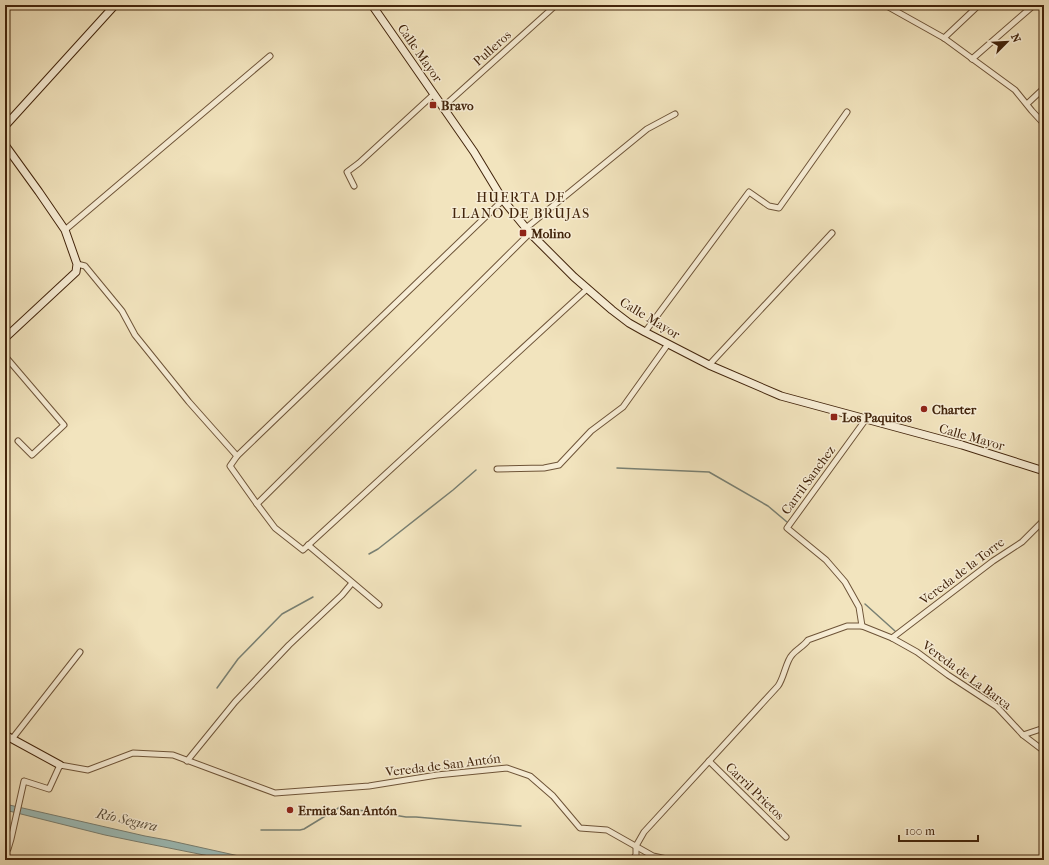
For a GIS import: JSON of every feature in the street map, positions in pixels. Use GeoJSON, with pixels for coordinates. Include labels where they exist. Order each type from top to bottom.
{"type":"FeatureCollection","features":[{"type":"Feature","properties":{"kind":"main road","name":"Calle Mayor"},"geometry":{"type":"LineString","coordinates":[[372,5],[474,152],[503,200],[528,230],[567,271],[621,317],[645,332],[709,366],[781,396],[962,445],[1044,471]]}},
{"type":"Feature","properties":{"kind":"main road"},"geometry":{"type":"LineString","coordinates":[[5,126],[112,6]]}},
{"type":"Feature","properties":{"kind":"main road"},"geometry":{"type":"LineString","coordinates":[[5,145],[65,230],[77,264],[76,272],[5,338]]}},
{"type":"Feature","properties":{"kind":"main road","name":"Vereda de San Antón"},"geometry":{"type":"LineString","coordinates":[[5,736],[60,765]]}},
{"type":"Feature","properties":{"kind":"street","name":"Pulleros"},"geometry":{"type":"LineString","coordinates":[[443,107],[556,5]]}},
{"type":"Feature","properties":{"kind":"street"},"geometry":{"type":"LineString","coordinates":[[886,5],[944,38],[1015,90],[1044,124]]}},
{"type":"Feature","properties":{"kind":"street"},"geometry":{"type":"LineString","coordinates":[[944,38],[979,5]]}},
{"type":"Feature","properties":{"kind":"street"},"geometry":{"type":"LineString","coordinates":[[972,59],[1034,5]]}},
{"type":"Feature","properties":{"kind":"street"},"geometry":{"type":"LineString","coordinates":[[65,230],[270,56]]}},
{"type":"Feature","properties":{"kind":"street"},"geometry":{"type":"LineString","coordinates":[[1027,104],[1044,88]]}},
{"type":"Feature","properties":{"kind":"street"},"geometry":{"type":"LineString","coordinates":[[354,186],[347,172],[359,163],[434,94]]}},
{"type":"Feature","properties":{"kind":"street"},"geometry":{"type":"LineString","coordinates":[[645,332],[749,192],[769,206],[779,208],[847,112]]}},
{"type":"Feature","properties":{"kind":"street"},"geometry":{"type":"LineString","coordinates":[[257,504],[528,230],[647,130],[675,114]]}},
{"type":"Feature","properties":{"kind":"street"},"geometry":{"type":"LineString","coordinates":[[503,200],[238,456],[230,466],[275,528],[303,550],[587,289]]}},
{"type":"Feature","properties":{"kind":"street"},"geometry":{"type":"LineString","coordinates":[[709,366],[832,232]]}},
{"type":"Feature","properties":{"kind":"street"},"geometry":{"type":"LineString","coordinates":[[77,264],[85,266],[122,311],[135,335],[189,402],[238,456]]}},
{"type":"Feature","properties":{"kind":"street"},"geometry":{"type":"LineString","coordinates":[[497,468],[544,468],[559,465],[591,431],[623,407],[668,344]]}},
{"type":"Feature","properties":{"kind":"street"},"geometry":{"type":"LineString","coordinates":[[5,356],[64,425],[32,455],[18,441]]}},
{"type":"Feature","properties":{"kind":"street","name":"Carril Sanchez"},"geometry":{"type":"LineString","coordinates":[[862,626],[859,607],[845,582],[826,560],[787,528],[866,419]]}},
{"type":"Feature","properties":{"kind":"street","name":"Vereda de la Torre"},"geometry":{"type":"LineString","coordinates":[[892,638],[988,565],[1022,542],[1044,520]]}},
{"type":"Feature","properties":{"kind":"street"},"geometry":{"type":"LineString","coordinates":[[308,545],[379,605]]}},
{"type":"Feature","properties":{"kind":"street"},"geometry":{"type":"LineString","coordinates":[[187,761],[235,702],[289,644],[342,595],[352,583]]}},
{"type":"Feature","properties":{"kind":"street"},"geometry":{"type":"LineString","coordinates":[[632,860],[636,855],[636,846],[644,832],[778,686],[781,682],[791,655],[808,640],[846,626],[862,626],[892,638]]}},
{"type":"Feature","properties":{"kind":"street","name":"Vereda de La Barca"},"geometry":{"type":"LineString","coordinates":[[892,638],[918,652],[948,675],[997,707],[1023,735],[1044,751]]}},
{"type":"Feature","properties":{"kind":"street"},"geometry":{"type":"LineString","coordinates":[[12,739],[80,652]]}},
{"type":"Feature","properties":{"kind":"street"},"geometry":{"type":"LineString","coordinates":[[1023,735],[1044,728]]}},
{"type":"Feature","properties":{"kind":"street","name":"Vereda de San Antón"},"geometry":{"type":"LineString","coordinates":[[60,765],[88,770],[133,753],[173,755],[275,793],[369,786],[437,775],[507,768],[530,776],[553,796],[580,828],[606,830],[653,856],[671,860]]}},
{"type":"Feature","properties":{"kind":"street","name":"Carril Prietos"},"geometry":{"type":"LineString","coordinates":[[709,761],[786,837]]}},
{"type":"Feature","properties":{"kind":"street"},"geometry":{"type":"LineString","coordinates":[[5,853],[11,839],[24,781],[49,789],[60,765]]}},
{"type":"Feature","properties":{"kind":"water"},"geometry":{"type":"Polygon","coordinates":[[[5,804],[257,860],[229,860],[105,835],[5,810],[5,804]]]}},
{"type":"Feature","properties":{"kind":"waterway"},"geometry":{"type":"LineString","coordinates":[[617,468],[709,472],[768,506],[787,522]]}},
{"type":"Feature","properties":{"kind":"waterway"},"geometry":{"type":"LineString","coordinates":[[369,554],[378,549],[476,470]]}},
{"type":"Feature","properties":{"kind":"waterway"},"geometry":{"type":"LineString","coordinates":[[217,688],[238,659],[282,614],[313,597]]}},
{"type":"Feature","properties":{"kind":"waterway"},"geometry":{"type":"LineString","coordinates":[[865,604],[895,631]]}},
{"type":"Feature","properties":{"kind":"waterway"},"geometry":{"type":"LineString","coordinates":[[261,830],[304,829],[340,807],[406,817],[521,826]]}},
{"type":"Feature","properties":{"kind":"place","name":"Bravo"},"geometry":{"type":"Point","coordinates":[433,105]}},
{"type":"Feature","properties":{"kind":"place","name":"Molino"},"geometry":{"type":"Point","coordinates":[523,233]}},
{"type":"Feature","properties":{"kind":"place","name":"Charter"},"geometry":{"type":"Point","coordinates":[924,409]}},
{"type":"Feature","properties":{"kind":"place","name":"Los Paquitos"},"geometry":{"type":"Point","coordinates":[834,417]}},
{"type":"Feature","properties":{"kind":"place","name":"Ermita San Antón"},"geometry":{"type":"Point","coordinates":[290,810]}},
{"type":"Feature","properties":{"kind":"district","name":"HUERTA DE LLANO DE BRUJAS"},"geometry":{"type":"Point","coordinates":[521,206]}},
{"type":"Feature","properties":{"kind":"water label","name":"Río Segura"},"geometry":{"type":"Point","coordinates":[127,820]}}]}
